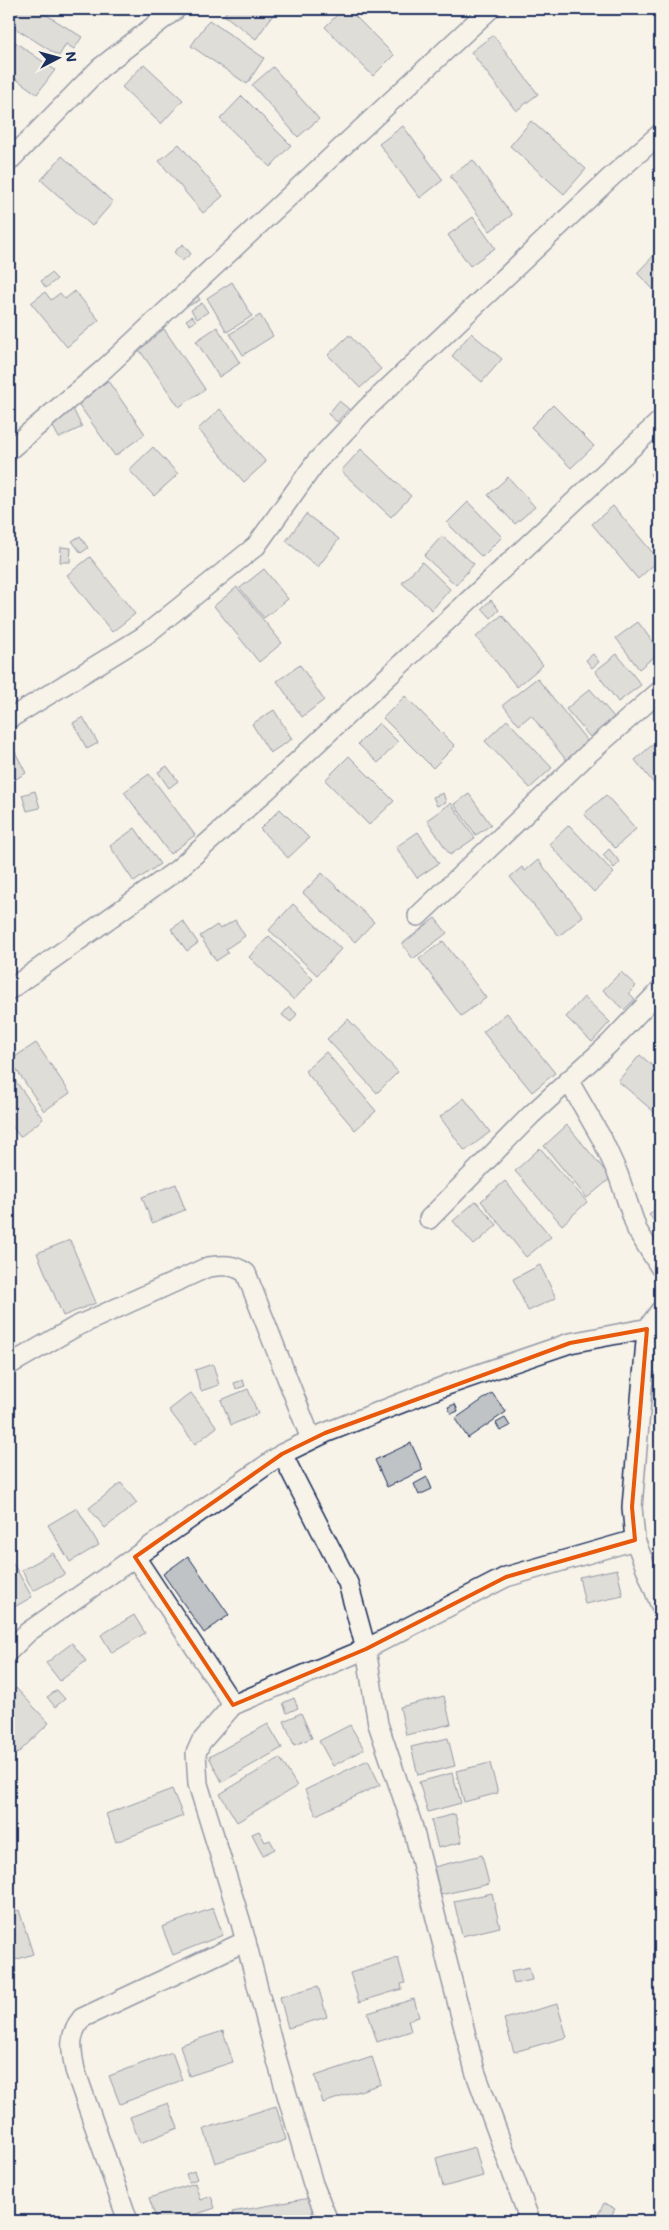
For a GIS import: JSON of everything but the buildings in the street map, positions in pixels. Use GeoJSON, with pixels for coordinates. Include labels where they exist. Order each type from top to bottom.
{"type":"FeatureCollection","features":[{"type":"Feature","properties":{"kind":"street"},"geometry":{"type":"LineString","coordinates":[[9,161],[100,68],[176,9]]}},
{"type":"Feature","properties":{"kind":"street"},"geometry":{"type":"LineString","coordinates":[[9,450],[110,363],[490,9]]}},
{"type":"Feature","properties":{"kind":"street"},"geometry":{"type":"LineString","coordinates":[[9,719],[144,636],[256,546],[316,462],[366,409],[604,184],[660,134]]}},
{"type":"Feature","properties":{"kind":"street"},"geometry":{"type":"LineString","coordinates":[[9,990],[177,870],[267,790],[660,421]]}},
{"type":"Feature","properties":{"kind":"street"},"geometry":{"type":"LineString","coordinates":[[418,916],[588,754],[660,691]]}},
{"type":"Feature","properties":{"kind":"street"},"geometry":{"type":"LineString","coordinates":[[429,1219],[568,1080],[609,1044],[660,990]]}},
{"type":"Feature","properties":{"kind":"street"},"geometry":{"type":"LineString","coordinates":[[568,1080],[602,1139],[618,1174],[637,1230],[660,1268]]}},
{"type":"Feature","properties":{"kind":"street"},"geometry":{"type":"LineString","coordinates":[[9,1365],[75,1326],[208,1267],[236,1266],[246,1273],[311,1439]]}},
{"type":"Feature","properties":{"kind":"street"},"geometry":{"type":"LineString","coordinates":[[660,1311],[654,1327],[632,1507],[635,1540],[660,1604]]}},
{"type":"Feature","properties":{"kind":"street"},"geometry":{"type":"LineString","coordinates":[[9,1650],[28,1632],[282,1454],[311,1439],[447,1385],[570,1343],[654,1327]]}},
{"type":"Feature","properties":{"kind":"street"},"geometry":{"type":"LineString","coordinates":[[282,1454],[348,1583],[366,1649],[378,1724],[412,1824],[475,2071],[530,2221]]}},
{"type":"Feature","properties":{"kind":"street"},"geometry":{"type":"LineString","coordinates":[[328,2221],[311,2174],[274,2050],[246,1942],[198,1784],[196,1753],[201,1742],[234,1705],[366,1649],[506,1577],[635,1540]]}},
{"type":"Feature","properties":{"kind":"street"},"geometry":{"type":"LineString","coordinates":[[135,1557],[234,1705]]}},
{"type":"Feature","properties":{"kind":"street"},"geometry":{"type":"LineString","coordinates":[[128,2221],[75,2070],[71,2047],[75,2026],[82,2018],[246,1942]]}},
{"type":"Feature","properties":{"kind":"highlighted area"},"geometry":{"type":"Polygon","coordinates":[[[647,1329],[632,1507],[635,1540],[506,1577],[366,1649],[233,1705],[135,1557],[282,1454],[325,1433],[570,1343],[647,1329]]]}}]}
